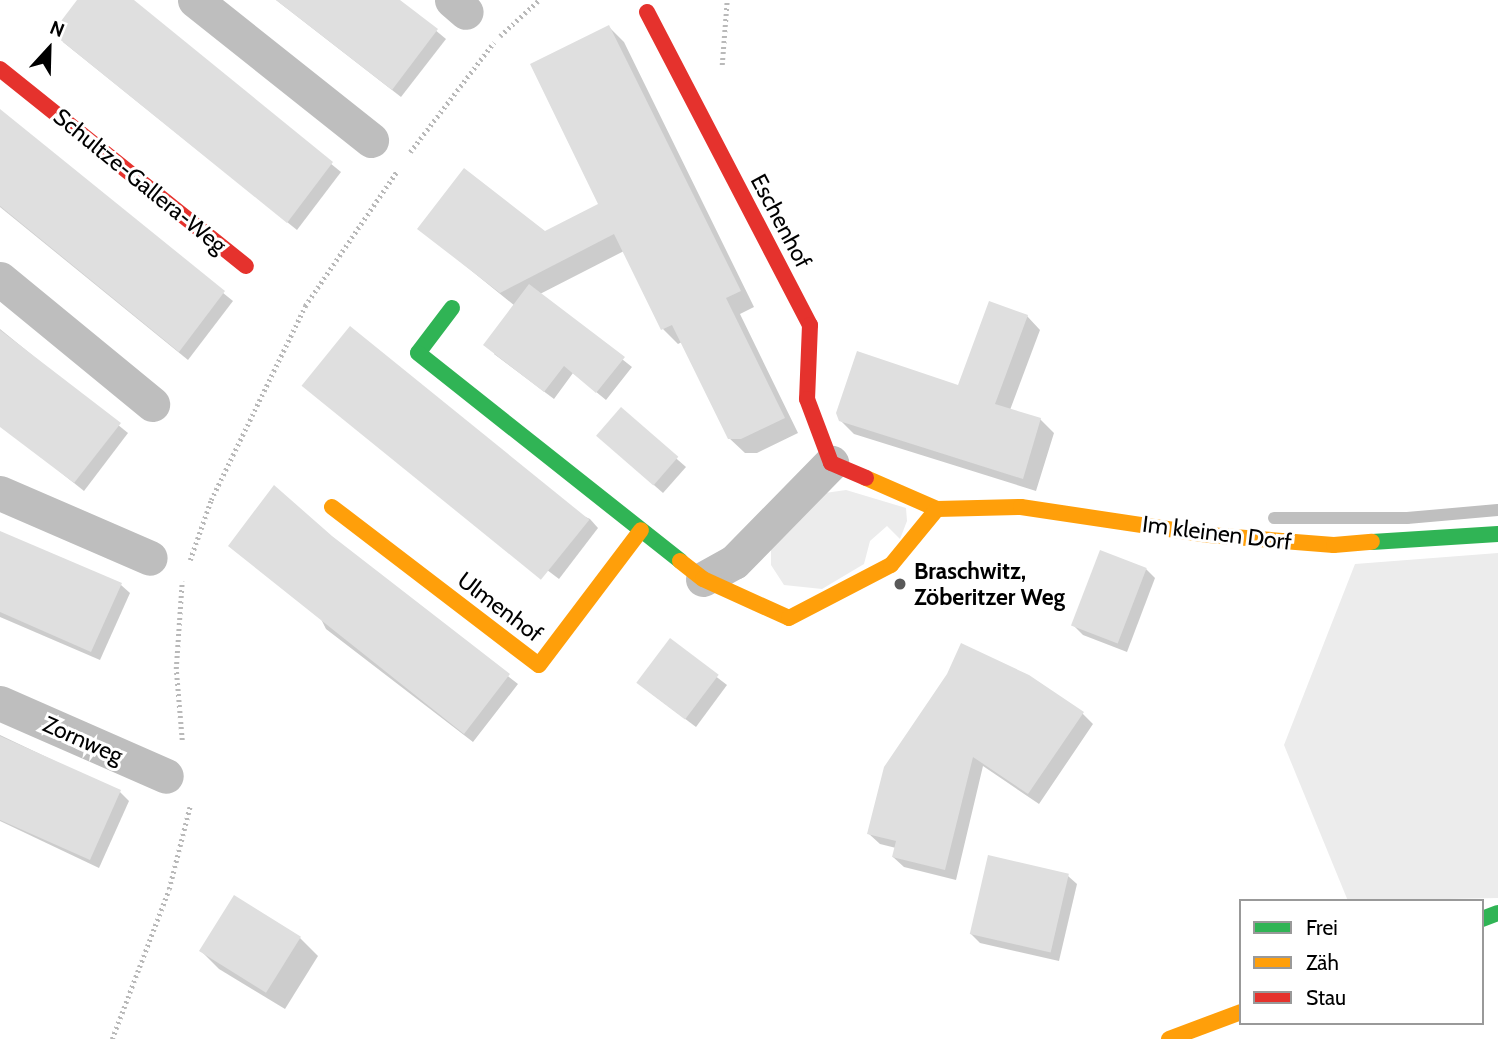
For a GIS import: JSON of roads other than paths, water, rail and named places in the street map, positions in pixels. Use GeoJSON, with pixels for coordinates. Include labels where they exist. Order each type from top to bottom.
{"type":"FeatureCollection","features":[{"type":"Feature","properties":{"kind":"street"},"geometry":{"type":"LineString","coordinates":[[195,0],[371,139]]}},
{"type":"Feature","properties":{"kind":"street","name":"Eschenhof"},"geometry":{"type":"LineString","coordinates":[[647,12],[810,325],[807,399],[831,463]]}},
{"type":"Feature","properties":{"kind":"street","name":"Schultze-Gallera-Weg"},"geometry":{"type":"LineString","coordinates":[[0,69],[246,267]]}},
{"type":"Feature","properties":{"kind":"street"},"geometry":{"type":"LineString","coordinates":[[0,279],[152,404]]}},
{"type":"Feature","properties":{"kind":"street"},"geometry":{"type":"LineString","coordinates":[[453,308],[418,353],[703,579],[789,618],[891,565],[937,509]]}},
{"type":"Feature","properties":{"kind":"street"},"geometry":{"type":"LineString","coordinates":[[703,579],[734,562],[831,463]]}},
{"type":"Feature","properties":{"kind":"street","name":"Im kleinen Dorf"},"geometry":{"type":"LineString","coordinates":[[831,463],[937,509],[1021,507],[1209,535],[1334,545],[1498,534]]}},
{"type":"Feature","properties":{"kind":"street"},"geometry":{"type":"LineString","coordinates":[[0,493],[150,558]]}},
{"type":"Feature","properties":{"kind":"street","name":"Ulmenhof"},"geometry":{"type":"LineString","coordinates":[[332,507],[539,665],[641,530]]}},
{"type":"Feature","properties":{"kind":"street","name":"Zornweg"},"geometry":{"type":"LineString","coordinates":[[0,703],[175,765]]}},
{"type":"Feature","properties":{"kind":"street"},"geometry":{"type":"LineString","coordinates":[[1169,1039],[1239,1013]]}},
{"type":"Feature","properties":{"kind":"waterway"},"geometry":{"type":"LineString","coordinates":[[1274,518],[1407,518],[1498,510]]}},
{"type":"Feature","properties":{"kind":"place","name":"Braschwitz, Zöberitzer Weg"},"geometry":{"type":"Point","coordinates":[900,584]}}]}
